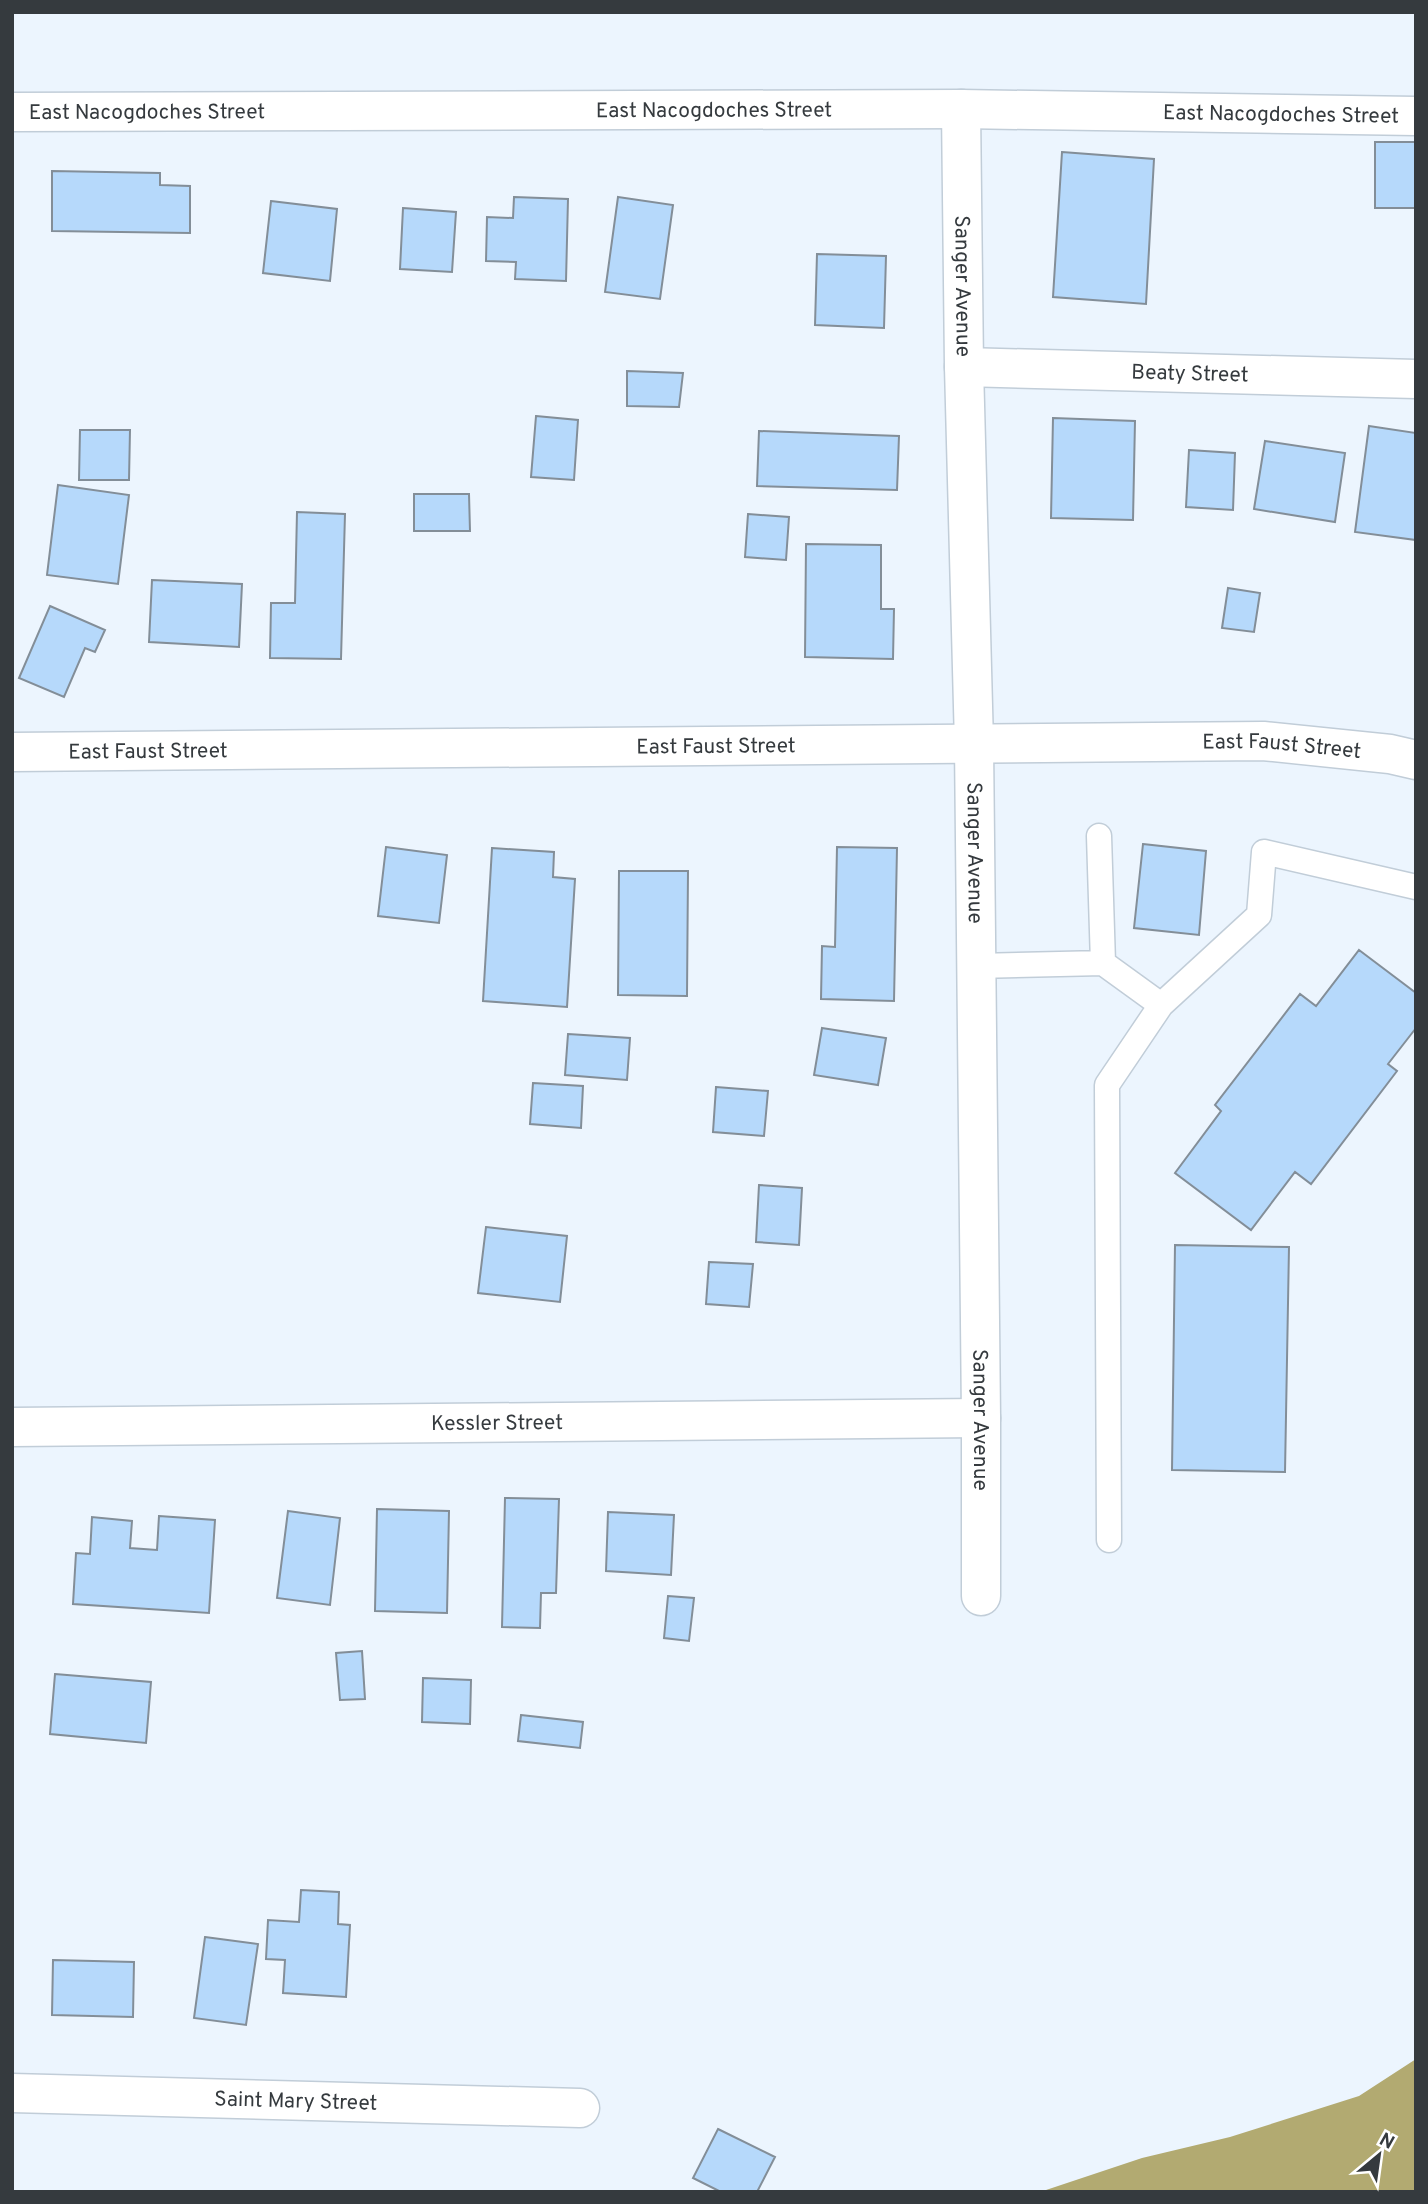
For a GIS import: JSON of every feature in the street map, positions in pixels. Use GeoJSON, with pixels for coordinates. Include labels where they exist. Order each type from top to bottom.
{"type":"FeatureCollection","features":[{"type":"Feature","properties":{"kind":"street","name":"East Nacogdoches Street"},"geometry":{"type":"LineString","coordinates":[[12,112],[961,109],[1416,116]]}},
{"type":"Feature","properties":{"kind":"street","name":"Sanger Avenue"},"geometry":{"type":"LineString","coordinates":[[961,109],[964,367],[974,744],[981,1596]]}},
{"type":"Feature","properties":{"kind":"street","name":"Beaty Street"},"geometry":{"type":"LineString","coordinates":[[964,367],[1416,379]]}},
{"type":"Feature","properties":{"kind":"street","name":"East Faust Street"},"geometry":{"type":"LineString","coordinates":[[12,752],[1263,741],[1390,754],[1416,760]]}},
{"type":"Feature","properties":{"kind":"street","name":"Kessler Street"},"geometry":{"type":"LineString","coordinates":[[12,1427],[981,1418]]}},
{"type":"Feature","properties":{"kind":"street","name":"Saint Mary Street"},"geometry":{"type":"LineString","coordinates":[[12,2093],[580,2108]]}},
{"type":"Feature","properties":{"kind":"lane"},"geometry":{"type":"LineString","coordinates":[[1100,836],[1103,963]]}},
{"type":"Feature","properties":{"kind":"lane"},"geometry":{"type":"LineString","coordinates":[[1109,1540],[1107,1086],[1161,1005],[1259,915],[1264,852],[1416,887]]}},
{"type":"Feature","properties":{"kind":"lane"},"geometry":{"type":"LineString","coordinates":[[976,965],[1103,963],[1161,1005]]}},
{"type":"Feature","properties":{"kind":"shaded area"},"geometry":{"type":"Polygon","coordinates":[[[1416,2059],[1416,2192],[1040,2192],[1142,2158],[1230,2137],[1359,2096],[1416,2059]]]}},
{"type":"Feature","properties":{"kind":"building"},"geometry":{"type":"Polygon","coordinates":[[[1375,142],[1416,142],[1416,208],[1375,208],[1375,142]]]}},
{"type":"Feature","properties":{"kind":"building"},"geometry":{"type":"Polygon","coordinates":[[[1062,152],[1154,159],[1146,304],[1053,297],[1062,152]]]}},
{"type":"Feature","properties":{"kind":"building"},"geometry":{"type":"Polygon","coordinates":[[[52,171],[160,173],[160,185],[190,186],[190,233],[52,231],[52,171]]]}},
{"type":"Feature","properties":{"kind":"building"},"geometry":{"type":"Polygon","coordinates":[[[514,197],[568,199],[566,281],[515,279],[516,262],[486,261],[487,217],[513,218],[514,197]]]}},
{"type":"Feature","properties":{"kind":"building"},"geometry":{"type":"Polygon","coordinates":[[[618,197],[673,205],[660,299],[605,292],[618,197]]]}},
{"type":"Feature","properties":{"kind":"building"},"geometry":{"type":"Polygon","coordinates":[[[271,201],[337,209],[330,281],[263,273],[271,201]]]}},
{"type":"Feature","properties":{"kind":"building"},"geometry":{"type":"Polygon","coordinates":[[[403,208],[456,212],[452,272],[400,269],[403,208]]]}},
{"type":"Feature","properties":{"kind":"building"},"geometry":{"type":"Polygon","coordinates":[[[817,254],[886,256],[884,328],[815,325],[817,254]]]}},
{"type":"Feature","properties":{"kind":"building"},"geometry":{"type":"Polygon","coordinates":[[[627,371],[683,373],[679,407],[627,406],[627,371]]]}},
{"type":"Feature","properties":{"kind":"building"},"geometry":{"type":"Polygon","coordinates":[[[536,416],[578,420],[574,480],[531,477],[536,416]]]}},
{"type":"Feature","properties":{"kind":"building"},"geometry":{"type":"Polygon","coordinates":[[[1053,418],[1135,421],[1133,520],[1051,518],[1053,418]]]}},
{"type":"Feature","properties":{"kind":"building"},"geometry":{"type":"Polygon","coordinates":[[[1369,426],[1416,433],[1416,540],[1355,532],[1369,426]]]}},
{"type":"Feature","properties":{"kind":"building"},"geometry":{"type":"Polygon","coordinates":[[[80,430],[130,430],[129,480],[79,480],[80,430]]]}},
{"type":"Feature","properties":{"kind":"building"},"geometry":{"type":"Polygon","coordinates":[[[759,431],[899,436],[897,490],[757,486],[759,431]]]}},
{"type":"Feature","properties":{"kind":"building"},"geometry":{"type":"Polygon","coordinates":[[[1265,441],[1345,453],[1335,522],[1254,509],[1265,441]]]}},
{"type":"Feature","properties":{"kind":"building"},"geometry":{"type":"Polygon","coordinates":[[[1189,450],[1235,453],[1233,510],[1186,507],[1189,450]]]}},
{"type":"Feature","properties":{"kind":"building"},"geometry":{"type":"Polygon","coordinates":[[[58,485],[129,495],[118,584],[47,575],[58,485]]]}},
{"type":"Feature","properties":{"kind":"building"},"geometry":{"type":"Polygon","coordinates":[[[414,494],[469,494],[470,531],[414,531],[414,494]]]}},
{"type":"Feature","properties":{"kind":"building"},"geometry":{"type":"Polygon","coordinates":[[[297,512],[345,514],[341,659],[270,658],[271,603],[295,603],[297,512]]]}},
{"type":"Feature","properties":{"kind":"building"},"geometry":{"type":"Polygon","coordinates":[[[748,514],[789,517],[786,560],[745,557],[748,514]]]}},
{"type":"Feature","properties":{"kind":"building"},"geometry":{"type":"Polygon","coordinates":[[[806,544],[881,545],[881,609],[894,609],[893,659],[805,657],[806,544]]]}},
{"type":"Feature","properties":{"kind":"building"},"geometry":{"type":"Polygon","coordinates":[[[152,580],[242,584],[239,647],[149,642],[152,580]]]}},
{"type":"Feature","properties":{"kind":"building"},"geometry":{"type":"Polygon","coordinates":[[[1228,588],[1260,593],[1254,632],[1222,628],[1228,588]]]}},
{"type":"Feature","properties":{"kind":"building"},"geometry":{"type":"Polygon","coordinates":[[[50,606],[105,630],[95,652],[85,648],[64,697],[19,678],[50,606]]]}},
{"type":"Feature","properties":{"kind":"building"},"geometry":{"type":"Polygon","coordinates":[[[1143,844],[1206,851],[1199,935],[1134,928],[1143,844]]]}},
{"type":"Feature","properties":{"kind":"building"},"geometry":{"type":"Polygon","coordinates":[[[386,847],[447,855],[439,923],[378,916],[386,847]]]}},
{"type":"Feature","properties":{"kind":"building"},"geometry":{"type":"Polygon","coordinates":[[[837,847],[897,848],[894,1001],[821,999],[822,946],[835,947],[837,847]]]}},
{"type":"Feature","properties":{"kind":"building"},"geometry":{"type":"Polygon","coordinates":[[[492,848],[554,852],[553,877],[575,879],[567,1007],[483,1001],[492,848]]]}},
{"type":"Feature","properties":{"kind":"building"},"geometry":{"type":"Polygon","coordinates":[[[619,871],[688,871],[687,996],[618,995],[619,871]]]}},
{"type":"Feature","properties":{"kind":"building"},"geometry":{"type":"Polygon","coordinates":[[[1359,950],[1416,993],[1416,1028],[1388,1064],[1397,1071],[1311,1184],[1295,1172],[1251,1230],[1175,1173],[1221,1111],[1215,1105],[1300,994],[1316,1006],[1359,950]]]}},
{"type":"Feature","properties":{"kind":"building"},"geometry":{"type":"Polygon","coordinates":[[[822,1028],[886,1038],[878,1085],[814,1075],[822,1028]]]}},
{"type":"Feature","properties":{"kind":"building"},"geometry":{"type":"Polygon","coordinates":[[[568,1034],[630,1038],[627,1080],[565,1075],[568,1034]]]}},
{"type":"Feature","properties":{"kind":"building"},"geometry":{"type":"Polygon","coordinates":[[[533,1083],[583,1086],[581,1128],[530,1124],[533,1083]]]}},
{"type":"Feature","properties":{"kind":"building"},"geometry":{"type":"Polygon","coordinates":[[[716,1087],[768,1091],[764,1136],[713,1132],[716,1087]]]}},
{"type":"Feature","properties":{"kind":"building"},"geometry":{"type":"Polygon","coordinates":[[[759,1185],[802,1188],[799,1245],[756,1242],[759,1185]]]}},
{"type":"Feature","properties":{"kind":"building"},"geometry":{"type":"Polygon","coordinates":[[[486,1227],[567,1236],[560,1302],[478,1293],[486,1227]]]}},
{"type":"Feature","properties":{"kind":"building"},"geometry":{"type":"Polygon","coordinates":[[[1175,1245],[1289,1247],[1285,1472],[1172,1470],[1175,1245]]]}},
{"type":"Feature","properties":{"kind":"building"},"geometry":{"type":"Polygon","coordinates":[[[709,1262],[753,1264],[749,1307],[706,1304],[709,1262]]]}},
{"type":"Feature","properties":{"kind":"building"},"geometry":{"type":"Polygon","coordinates":[[[505,1498],[559,1499],[556,1593],[541,1593],[540,1628],[502,1627],[505,1498]]]}},
{"type":"Feature","properties":{"kind":"building"},"geometry":{"type":"Polygon","coordinates":[[[377,1509],[449,1511],[447,1613],[375,1611],[377,1509]]]}},
{"type":"Feature","properties":{"kind":"building"},"geometry":{"type":"Polygon","coordinates":[[[288,1511],[340,1518],[330,1605],[277,1598],[288,1511]]]}},
{"type":"Feature","properties":{"kind":"building"},"geometry":{"type":"Polygon","coordinates":[[[608,1512],[674,1515],[671,1575],[606,1571],[608,1512]]]}},
{"type":"Feature","properties":{"kind":"building"},"geometry":{"type":"Polygon","coordinates":[[[159,1516],[215,1520],[209,1613],[73,1604],[76,1553],[90,1554],[92,1517],[132,1521],[130,1548],[157,1550],[159,1516]]]}},
{"type":"Feature","properties":{"kind":"building"},"geometry":{"type":"Polygon","coordinates":[[[668,1596],[694,1598],[689,1641],[664,1638],[668,1596]]]}},
{"type":"Feature","properties":{"kind":"building"},"geometry":{"type":"Polygon","coordinates":[[[362,1651],[365,1699],[340,1700],[336,1653],[362,1651]]]}},
{"type":"Feature","properties":{"kind":"building"},"geometry":{"type":"Polygon","coordinates":[[[55,1674],[151,1682],[146,1743],[50,1734],[55,1674]]]}},
{"type":"Feature","properties":{"kind":"building"},"geometry":{"type":"Polygon","coordinates":[[[423,1678],[471,1680],[470,1724],[422,1722],[423,1678]]]}},
{"type":"Feature","properties":{"kind":"building"},"geometry":{"type":"Polygon","coordinates":[[[521,1715],[583,1722],[580,1748],[518,1741],[521,1715]]]}},
{"type":"Feature","properties":{"kind":"building"},"geometry":{"type":"Polygon","coordinates":[[[301,1890],[339,1892],[338,1924],[350,1925],[346,1997],[283,1993],[285,1960],[266,1959],[268,1920],[299,1922],[301,1890]]]}},
{"type":"Feature","properties":{"kind":"building"},"geometry":{"type":"Polygon","coordinates":[[[205,1937],[258,1944],[246,2025],[194,2018],[205,1937]]]}},
{"type":"Feature","properties":{"kind":"building"},"geometry":{"type":"Polygon","coordinates":[[[53,1960],[134,1962],[133,2017],[52,2015],[53,1960]]]}},
{"type":"Feature","properties":{"kind":"building"},"geometry":{"type":"Polygon","coordinates":[[[718,2129],[775,2157],[757,2192],[721,2192],[693,2178],[718,2129]]]}}]}
